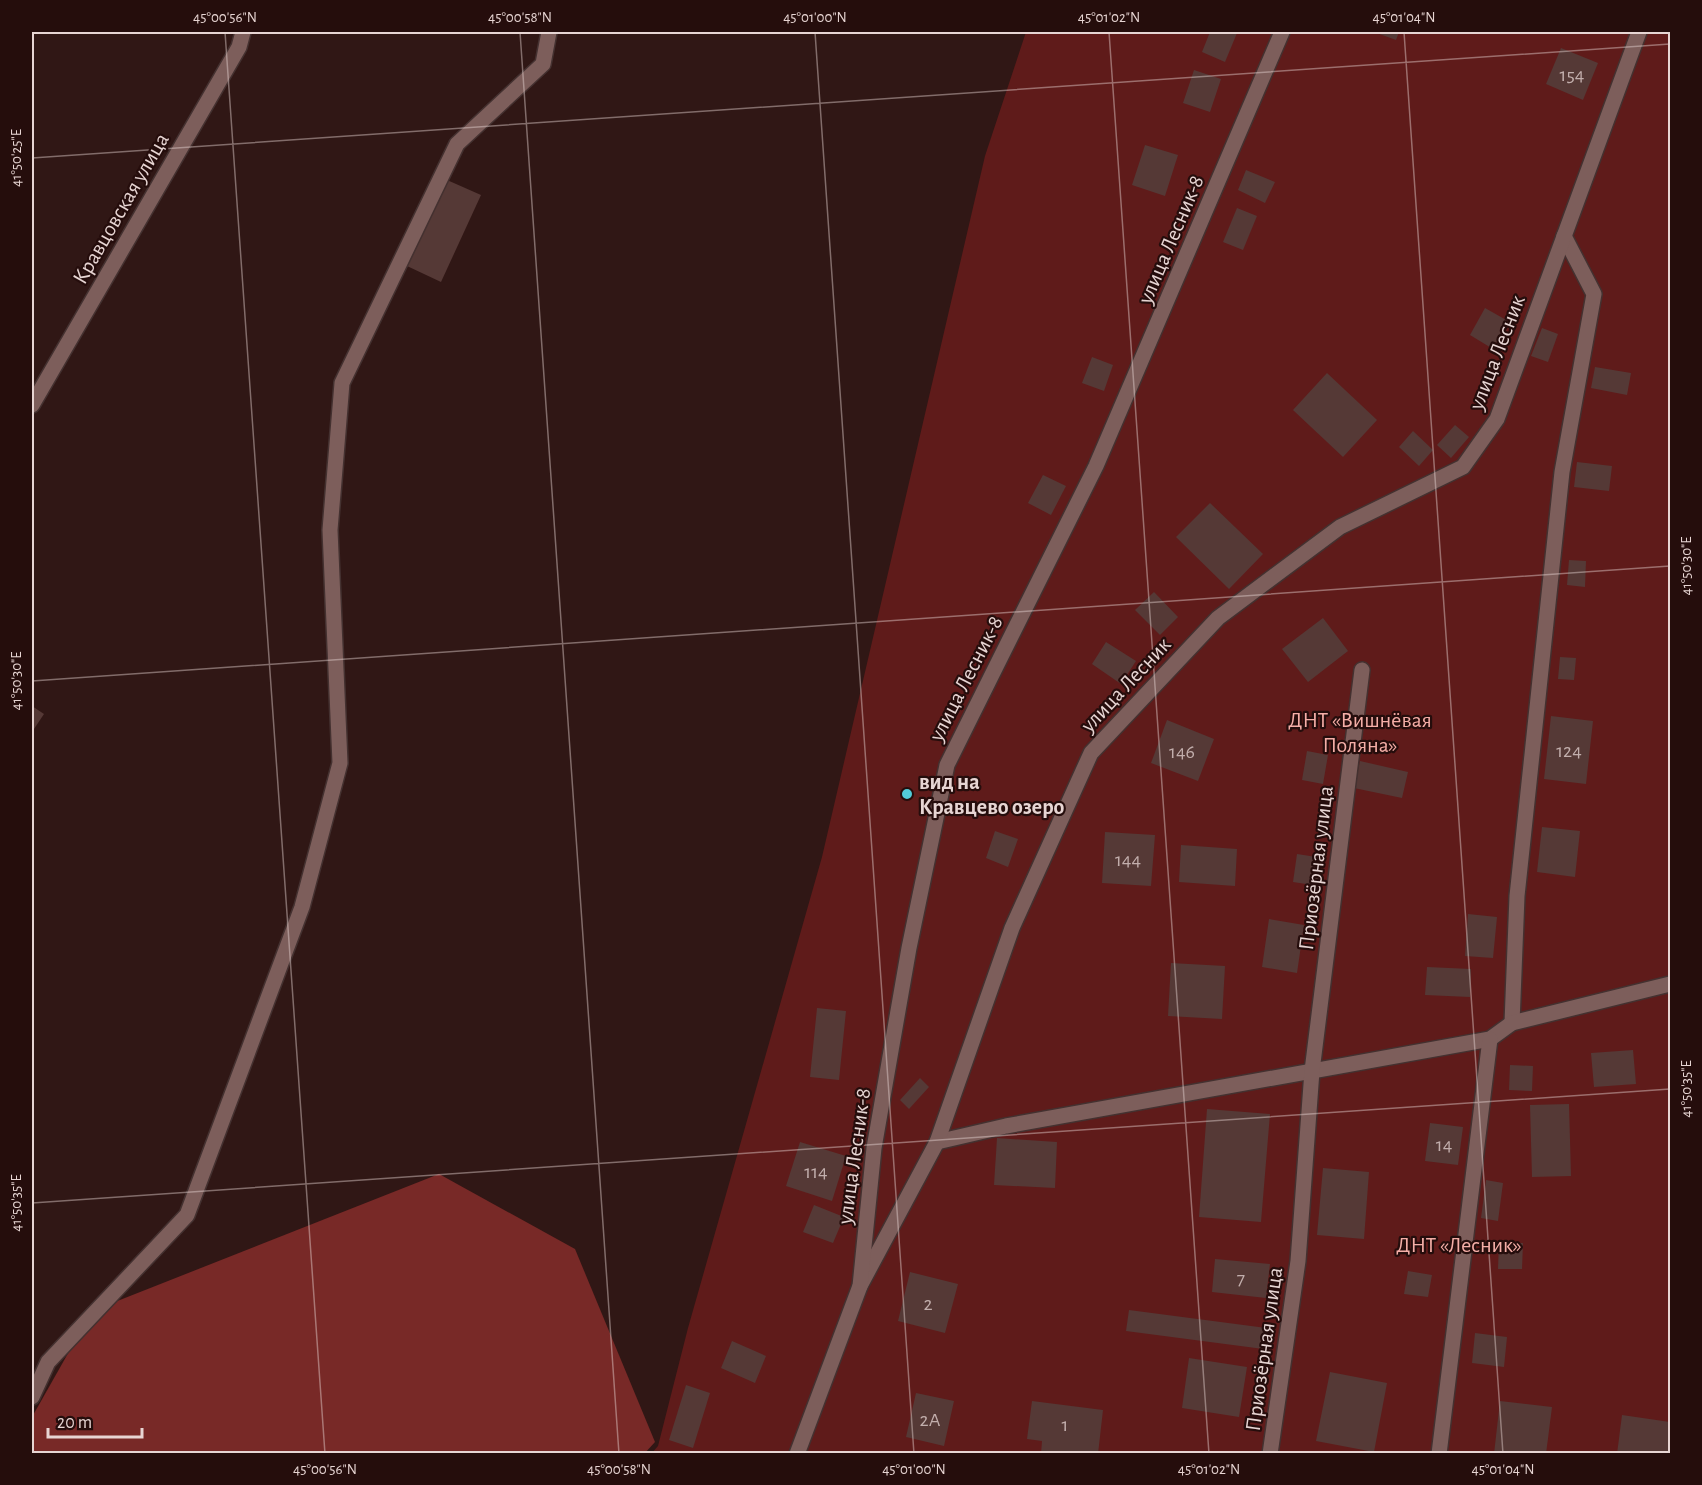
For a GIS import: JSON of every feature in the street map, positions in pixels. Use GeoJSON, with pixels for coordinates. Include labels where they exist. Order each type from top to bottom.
{"type":"FeatureCollection","features":[{"type":"Feature","properties":{"kind":"street","name":"Кравцовская улица"},"geometry":{"type":"LineString","coordinates":[[32,405],[239,47],[243,32]]}},
{"type":"Feature","properties":{"kind":"street"},"geometry":{"type":"LineString","coordinates":[[32,1397],[48,1362],[187,1215],[302,907],[340,763],[330,530],[342,383],[457,144],[543,64],[549,32]]}},
{"type":"Feature","properties":{"kind":"street","name":"улица Лесник-8"},"geometry":{"type":"LineString","coordinates":[[797,1454],[860,1286],[874,1148],[909,948],[947,765],[1096,466],[1282,32]]}},
{"type":"Feature","properties":{"kind":"street","name":"улица Лесник"},"geometry":{"type":"LineString","coordinates":[[860,1286],[936,1142],[1012,928],[1091,753],[1218,618],[1340,527],[1463,467],[1497,419],[1639,32]]}},
{"type":"Feature","properties":{"kind":"street"},"geometry":{"type":"LineString","coordinates":[[1512,1023],[1517,896],[1562,472],[1594,294],[1564,236]]}},
{"type":"Feature","properties":{"kind":"street","name":"Приозёрная улица"},"geometry":{"type":"LineString","coordinates":[[1270,1454],[1298,1261],[1312,1071],[1362,669]]}},
{"type":"Feature","properties":{"kind":"street"},"geometry":{"type":"LineString","coordinates":[[936,1142],[1006,1126],[1490,1039],[1512,1023],[1671,984]]}},
{"type":"Feature","properties":{"kind":"street"},"geometry":{"type":"LineString","coordinates":[[1438,1454],[1490,1039]]}},
{"type":"Feature","properties":{"kind":"green space"},"geometry":{"type":"Polygon","coordinates":[[[1026,32],[1670,32],[1670,1453],[651,1454],[658,1446],[688,1328],[822,857],[985,156],[1026,32]]]}},
{"type":"Feature","properties":{"kind":"shaded area"},"geometry":{"type":"Polygon","coordinates":[[[439,1174],[575,1249],[655,1442],[644,1454],[32,1454],[32,1417],[92,1311],[439,1174]]]}},
{"type":"Feature","properties":{"kind":"building"},"geometry":{"type":"Polygon","coordinates":[[[1210,32],[1237,33],[1225,62],[1202,52],[1210,32]]]}},
{"type":"Feature","properties":{"kind":"building"},"geometry":{"type":"Polygon","coordinates":[[[1374,32],[1399,32],[1396,40],[1374,32]]]}},
{"type":"Feature","properties":{"kind":"building"},"geometry":{"type":"Polygon","coordinates":[[[1561,48],[1598,63],[1583,100],[1546,84],[1561,48]]]}},
{"type":"Feature","properties":{"kind":"building"},"geometry":{"type":"Polygon","coordinates":[[[1194,70],[1221,79],[1210,112],[1183,103],[1194,70]]]}},
{"type":"Feature","properties":{"kind":"building"},"geometry":{"type":"Polygon","coordinates":[[[1145,145],[1178,155],[1165,196],[1132,185],[1145,145]]]}},
{"type":"Feature","properties":{"kind":"building"},"geometry":{"type":"Polygon","coordinates":[[[1246,170],[1275,182],[1265,203],[1238,190],[1246,170]]]}},
{"type":"Feature","properties":{"kind":"building"},"geometry":{"type":"Polygon","coordinates":[[[447,180],[481,195],[441,282],[407,266],[447,180]]]}},
{"type":"Feature","properties":{"kind":"building"},"geometry":{"type":"Polygon","coordinates":[[[1237,208],[1257,216],[1243,250],[1223,242],[1237,208]]]}},
{"type":"Feature","properties":{"kind":"building"},"geometry":{"type":"Polygon","coordinates":[[[1485,308],[1508,321],[1493,349],[1470,335],[1485,308]]]}},
{"type":"Feature","properties":{"kind":"building"},"geometry":{"type":"Polygon","coordinates":[[[1542,328],[1558,334],[1548,362],[1531,356],[1542,328]]]}},
{"type":"Feature","properties":{"kind":"building"},"geometry":{"type":"Polygon","coordinates":[[[1092,357],[1113,365],[1104,391],[1082,383],[1092,357]]]}},
{"type":"Feature","properties":{"kind":"building"},"geometry":{"type":"Polygon","coordinates":[[[1595,367],[1631,373],[1627,395],[1591,388],[1595,367]]]}},
{"type":"Feature","properties":{"kind":"building"},"geometry":{"type":"Polygon","coordinates":[[[1327,373],[1377,420],[1343,457],[1293,410],[1327,373]]]}},
{"type":"Feature","properties":{"kind":"building"},"geometry":{"type":"Polygon","coordinates":[[[1455,425],[1469,437],[1451,458],[1437,445],[1455,425]]]}},
{"type":"Feature","properties":{"kind":"building"},"geometry":{"type":"Polygon","coordinates":[[[1413,431],[1433,450],[1419,466],[1399,447],[1413,431]]]}},
{"type":"Feature","properties":{"kind":"building"},"geometry":{"type":"Polygon","coordinates":[[[1577,462],[1612,466],[1609,491],[1574,487],[1577,462]]]}},
{"type":"Feature","properties":{"kind":"building"},"geometry":{"type":"Polygon","coordinates":[[[1043,475],[1066,486],[1051,515],[1028,503],[1043,475]]]}},
{"type":"Feature","properties":{"kind":"building"},"geometry":{"type":"Polygon","coordinates":[[[1210,503],[1263,554],[1229,589],[1176,537],[1210,503]]]}},
{"type":"Feature","properties":{"kind":"building"},"geometry":{"type":"Polygon","coordinates":[[[1569,560],[1586,561],[1585,587],[1567,585],[1569,560]]]}},
{"type":"Feature","properties":{"kind":"building"},"geometry":{"type":"Polygon","coordinates":[[[1154,592],[1178,617],[1160,635],[1135,610],[1154,592]]]}},
{"type":"Feature","properties":{"kind":"building"},"geometry":{"type":"Polygon","coordinates":[[[1323,618],[1348,651],[1308,682],[1282,649],[1323,618]]]}},
{"type":"Feature","properties":{"kind":"building"},"geometry":{"type":"Polygon","coordinates":[[[1106,642],[1136,661],[1121,684],[1092,664],[1106,642]]]}},
{"type":"Feature","properties":{"kind":"building"},"geometry":{"type":"Polygon","coordinates":[[[1560,657],[1576,658],[1574,680],[1558,679],[1560,657]]]}},
{"type":"Feature","properties":{"kind":"building"},"geometry":{"type":"Polygon","coordinates":[[[32,706],[44,714],[32,732],[32,706]]]}},
{"type":"Feature","properties":{"kind":"building"},"geometry":{"type":"Polygon","coordinates":[[[1551,716],[1593,721],[1586,784],[1544,779],[1551,716]]]}},
{"type":"Feature","properties":{"kind":"building"},"geometry":{"type":"Polygon","coordinates":[[[1167,720],[1214,739],[1198,781],[1151,763],[1167,720]]]}},
{"type":"Feature","properties":{"kind":"building"},"geometry":{"type":"Polygon","coordinates":[[[1307,751],[1328,755],[1323,784],[1302,780],[1307,751]]]}},
{"type":"Feature","properties":{"kind":"building"},"geometry":{"type":"Polygon","coordinates":[[[1360,761],[1408,772],[1402,798],[1354,788],[1360,761]]]}},
{"type":"Feature","properties":{"kind":"building"},"geometry":{"type":"Polygon","coordinates":[[[1542,827],[1580,831],[1575,877],[1537,872],[1542,827]]]}},
{"type":"Feature","properties":{"kind":"building"},"geometry":{"type":"Polygon","coordinates":[[[995,831],[1018,839],[1008,867],[986,858],[995,831]]]}},
{"type":"Feature","properties":{"kind":"building"},"geometry":{"type":"Polygon","coordinates":[[[1105,832],[1155,835],[1151,886],[1102,883],[1105,832]]]}},
{"type":"Feature","properties":{"kind":"building"},"geometry":{"type":"Polygon","coordinates":[[[1181,845],[1237,849],[1235,886],[1179,882],[1181,845]]]}},
{"type":"Feature","properties":{"kind":"building"},"geometry":{"type":"Polygon","coordinates":[[[1297,854],[1323,858],[1319,886],[1293,882],[1297,854]]]}},
{"type":"Feature","properties":{"kind":"building"},"geometry":{"type":"Polygon","coordinates":[[[1468,914],[1497,917],[1493,958],[1465,956],[1468,914]]]}},
{"type":"Feature","properties":{"kind":"building"},"geometry":{"type":"Polygon","coordinates":[[[1269,919],[1304,925],[1297,973],[1262,967],[1269,919]]]}},
{"type":"Feature","properties":{"kind":"building"},"geometry":{"type":"Polygon","coordinates":[[[1171,963],[1225,966],[1222,1019],[1168,1016],[1171,963]]]}},
{"type":"Feature","properties":{"kind":"building"},"geometry":{"type":"Polygon","coordinates":[[[1427,967],[1471,969],[1470,997],[1425,995],[1427,967]]]}},
{"type":"Feature","properties":{"kind":"building"},"geometry":{"type":"Polygon","coordinates":[[[817,1008],[846,1011],[839,1080],[810,1077],[817,1008]]]}},
{"type":"Feature","properties":{"kind":"building"},"geometry":{"type":"Polygon","coordinates":[[[1633,1050],[1636,1084],[1594,1087],[1591,1053],[1633,1050]]]}},
{"type":"Feature","properties":{"kind":"building"},"geometry":{"type":"Polygon","coordinates":[[[1510,1065],[1533,1066],[1532,1091],[1509,1090],[1510,1065]]]}},
{"type":"Feature","properties":{"kind":"building"},"geometry":{"type":"Polygon","coordinates":[[[920,1078],[929,1087],[909,1109],[900,1100],[920,1078]]]}},
{"type":"Feature","properties":{"kind":"building"},"geometry":{"type":"Polygon","coordinates":[[[1569,1104],[1571,1176],[1532,1177],[1530,1105],[1569,1104]]]}},
{"type":"Feature","properties":{"kind":"building"},"geometry":{"type":"Polygon","coordinates":[[[1207,1109],[1270,1114],[1261,1222],[1199,1217],[1207,1109]]]}},
{"type":"Feature","properties":{"kind":"building"},"geometry":{"type":"Polygon","coordinates":[[[1430,1123],[1463,1127],[1458,1165],[1425,1161],[1430,1123]]]}},
{"type":"Feature","properties":{"kind":"building"},"geometry":{"type":"Polygon","coordinates":[[[997,1138],[1057,1142],[1055,1188],[994,1185],[997,1138]]]}},
{"type":"Feature","properties":{"kind":"building"},"geometry":{"type":"Polygon","coordinates":[[[800,1142],[846,1156],[832,1201],[786,1186],[800,1142]]]}},
{"type":"Feature","properties":{"kind":"building"},"geometry":{"type":"Polygon","coordinates":[[[1323,1168],[1369,1172],[1364,1239],[1317,1235],[1323,1168]]]}},
{"type":"Feature","properties":{"kind":"building"},"geometry":{"type":"Polygon","coordinates":[[[1486,1180],[1503,1183],[1498,1221],[1481,1218],[1486,1180]]]}},
{"type":"Feature","properties":{"kind":"building"},"geometry":{"type":"Polygon","coordinates":[[[814,1205],[844,1217],[833,1243],[803,1232],[814,1205]]]}},
{"type":"Feature","properties":{"kind":"building"},"geometry":{"type":"Polygon","coordinates":[[[1499,1242],[1523,1243],[1522,1269],[1498,1269],[1499,1242]]]}},
{"type":"Feature","properties":{"kind":"building"},"geometry":{"type":"Polygon","coordinates":[[[1215,1259],[1270,1264],[1266,1298],[1212,1292],[1215,1259]]]}},
{"type":"Feature","properties":{"kind":"building"},"geometry":{"type":"Polygon","coordinates":[[[1408,1271],[1432,1275],[1428,1297],[1404,1294],[1408,1271]]]}},
{"type":"Feature","properties":{"kind":"building"},"geometry":{"type":"Polygon","coordinates":[[[910,1272],[958,1284],[945,1333],[898,1321],[910,1272]]]}},
{"type":"Feature","properties":{"kind":"building"},"geometry":{"type":"Polygon","coordinates":[[[1129,1310],[1273,1329],[1271,1350],[1126,1331],[1129,1310]]]}},
{"type":"Feature","properties":{"kind":"building"},"geometry":{"type":"Polygon","coordinates":[[[1475,1333],[1507,1337],[1504,1367],[1472,1363],[1475,1333]]]}},
{"type":"Feature","properties":{"kind":"building"},"geometry":{"type":"Polygon","coordinates":[[[732,1341],[766,1356],[755,1383],[721,1368],[732,1341]]]}},
{"type":"Feature","properties":{"kind":"building"},"geometry":{"type":"Polygon","coordinates":[[[1189,1358],[1247,1367],[1239,1417],[1182,1408],[1189,1358]]]}},
{"type":"Feature","properties":{"kind":"building"},"geometry":{"type":"Polygon","coordinates":[[[1330,1372],[1387,1383],[1374,1452],[1316,1441],[1330,1372]]]}},
{"type":"Feature","properties":{"kind":"building"},"geometry":{"type":"Polygon","coordinates":[[[686,1385],[710,1393],[693,1448],[669,1440],[686,1385]]]}},
{"type":"Feature","properties":{"kind":"building"},"geometry":{"type":"Polygon","coordinates":[[[916,1393],[954,1401],[944,1446],[906,1437],[916,1393]]]}},
{"type":"Feature","properties":{"kind":"building"},"geometry":{"type":"Polygon","coordinates":[[[1032,1401],[1103,1410],[1098,1454],[1041,1454],[1042,1441],[1027,1439],[1032,1401]]]}},
{"type":"Feature","properties":{"kind":"building"},"geometry":{"type":"Polygon","coordinates":[[[1500,1401],[1552,1407],[1546,1454],[1494,1454],[1500,1401]]]}},
{"type":"Feature","properties":{"kind":"building"},"geometry":{"type":"Polygon","coordinates":[[[1622,1415],[1670,1422],[1670,1454],[1617,1454],[1622,1415]]]}},
{"type":"Feature","properties":{"kind":"place","name":"вид на Кравцево озеро"},"geometry":{"type":"Point","coordinates":[907,794]}},
{"type":"Feature","properties":{"kind":"park label","name":"ДНТ «Вишнёвая Поляна»"},"geometry":{"type":"Point","coordinates":[1360,732]}},
{"type":"Feature","properties":{"kind":"park label","name":"ДНТ «Лесник»"},"geometry":{"type":"Point","coordinates":[1459,1244]}}]}
